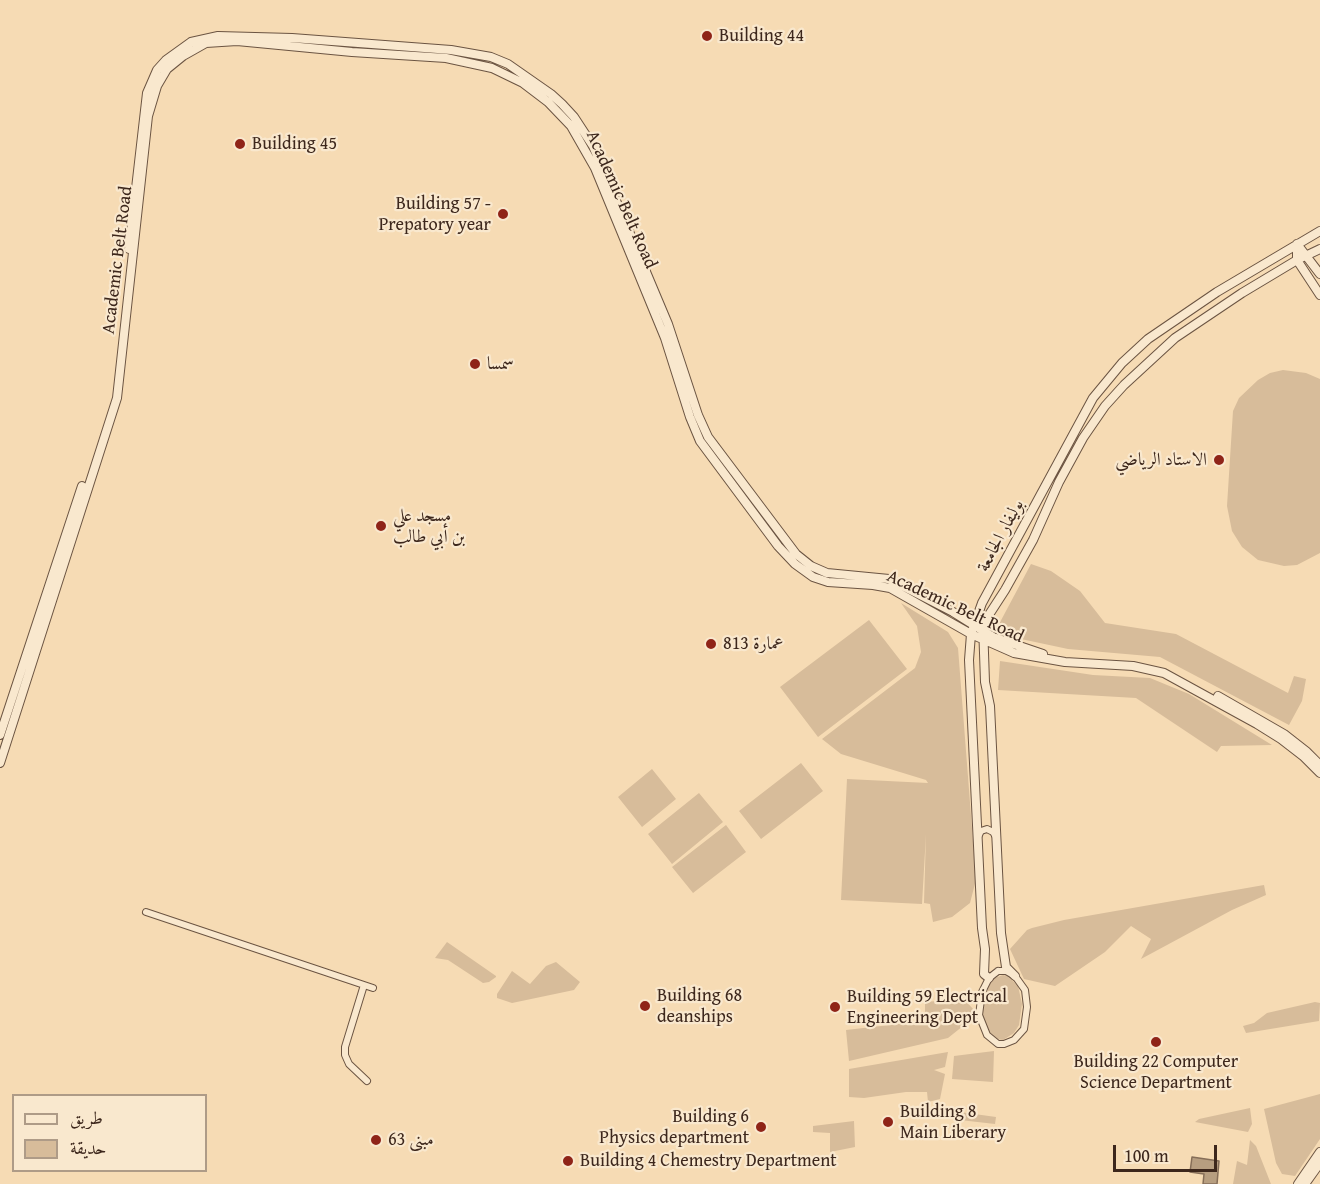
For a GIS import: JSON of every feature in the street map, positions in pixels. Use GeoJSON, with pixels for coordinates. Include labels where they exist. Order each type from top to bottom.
{"type":"FeatureCollection","features":[{"type":"Feature","properties":{"kind":"street","name":"Academic Belt Road"},"geometry":{"type":"LineString","coordinates":[[0,735],[109,409],[114,388],[147,93],[157,70],[176,51],[191,42],[218,36],[292,38],[451,50],[491,57],[508,64],[551,94],[584,130],[602,163],[668,324],[698,416],[708,437],[788,544],[802,560],[818,570],[827,573],[889,579],[953,612],[972,630]]}},
{"type":"Feature","properties":{"kind":"street","name":"Academic Belt Road"},"geometry":{"type":"LineString","coordinates":[[0,763],[117,398],[148,116],[157,86],[167,69],[183,56],[206,44],[237,41],[352,52],[446,57],[492,68],[523,83],[537,93],[571,126],[595,168],[664,336],[700,441],[782,551],[795,564],[813,577],[828,582],[890,588],[1014,653],[1065,662],[1133,666],[1164,673],[1257,724],[1290,746],[1320,773]]}},
{"type":"Feature","properties":{"kind":"street","name":"بوليفار الجامعة"},"geometry":{"type":"LineString","coordinates":[[989,978],[984,974],[985,949],[977,839],[969,660],[972,630],[982,603],[1093,398],[1122,363],[1148,339],[1217,292],[1320,231]]}},
{"type":"Feature","properties":{"kind":"street"},"geometry":{"type":"LineString","coordinates":[[1297,244],[1320,274]]}},
{"type":"Feature","properties":{"kind":"street"},"geometry":{"type":"LineString","coordinates":[[1297,244],[1297,260],[1320,294]]}},
{"type":"Feature","properties":{"kind":"street","name":"بوليفار الجامعة"},"geometry":{"type":"LineString","coordinates":[[1015,976],[1006,967],[1002,947],[990,706],[985,682],[983,624],[1033,540],[1071,460],[1105,406],[1141,368],[1175,338],[1242,293],[1320,249]]}},
{"type":"Feature","properties":{"kind":"street"},"geometry":{"type":"LineString","coordinates":[[1093,398],[1105,406]]}},
{"type":"Feature","properties":{"kind":"street","name":"Academic Belt Road"},"geometry":{"type":"LineString","coordinates":[[982,635],[1038,653],[1110,661],[1130,660],[1158,666],[1202,687],[1284,734],[1320,765]]}},
{"type":"Feature","properties":{"kind":"street"},"geometry":{"type":"LineString","coordinates":[[977,839],[981,831],[987,829],[996,837]]}},
{"type":"Feature","properties":{"kind":"street"},"geometry":{"type":"LineString","coordinates":[[146,912],[373,988]]}},
{"type":"Feature","properties":{"kind":"street"},"geometry":{"type":"LineString","coordinates":[[998,971],[1006,971],[1015,976],[1025,990],[1027,1016],[1018,1037],[1009,1044],[998,1044],[987,1035],[979,1015],[982,992],[989,978],[998,971]]}},
{"type":"Feature","properties":{"kind":"street"},"geometry":{"type":"LineString","coordinates":[[364,985],[345,1047],[345,1055],[349,1064],[367,1081]]}},
{"type":"Feature","properties":{"kind":"street"},"geometry":{"type":"LineString","coordinates":[[1298,1184],[1320,1152]]}},
{"type":"Feature","properties":{"kind":"street"},"geometry":{"type":"LineString","coordinates":[[1305,1184],[1320,1163]]}},
{"type":"Feature","properties":{"kind":"green space"},"geometry":{"type":"Polygon","coordinates":[[[1283,370],[1306,373],[1320,379],[1320,553],[1297,565],[1284,566],[1258,560],[1242,547],[1232,531],[1227,506],[1233,411],[1239,398],[1258,380],[1270,373],[1283,370]]]}},
{"type":"Feature","properties":{"kind":"green space"},"geometry":{"type":"Polygon","coordinates":[[[1031,564],[1051,571],[1080,591],[1105,623],[1176,634],[1288,693],[1294,676],[1306,679],[1302,701],[1289,725],[1160,657],[1068,649],[1021,639],[998,626],[1031,564]]]}},
{"type":"Feature","properties":{"kind":"green space"},"geometry":{"type":"Polygon","coordinates":[[[901,603],[948,632],[958,648],[976,880],[970,903],[952,917],[933,922],[930,904],[924,903],[926,834],[922,904],[841,900],[847,779],[928,783],[926,780],[841,754],[822,739],[915,668],[921,652],[917,626],[901,603]]]}},
{"type":"Feature","properties":{"kind":"green space"},"geometry":{"type":"Polygon","coordinates":[[[869,620],[907,669],[818,737],[780,687],[869,620]]]}},
{"type":"Feature","properties":{"kind":"green space"},"geometry":{"type":"Polygon","coordinates":[[[1000,661],[1093,675],[1150,678],[1189,694],[1272,745],[1221,746],[1217,752],[1136,698],[998,690],[1000,661]]]}},
{"type":"Feature","properties":{"kind":"green space"},"geometry":{"type":"Polygon","coordinates":[[[801,763],[823,791],[761,839],[739,811],[801,763]]]}},
{"type":"Feature","properties":{"kind":"green space"},"geometry":{"type":"Polygon","coordinates":[[[652,769],[676,799],[642,827],[618,797],[652,769]]]}},
{"type":"Feature","properties":{"kind":"green space"},"geometry":{"type":"Polygon","coordinates":[[[699,793],[723,822],[672,864],[648,834],[699,793]]]}},
{"type":"Feature","properties":{"kind":"green space"},"geometry":{"type":"Polygon","coordinates":[[[726,825],[746,852],[693,893],[672,867],[726,825]]]}},
{"type":"Feature","properties":{"kind":"green space"},"geometry":{"type":"Polygon","coordinates":[[[1264,885],[1266,895],[1232,910],[1141,959],[1151,939],[1131,926],[1105,952],[1055,986],[1024,979],[1010,949],[1027,930],[1032,928],[1064,920],[1264,885]]]}},
{"type":"Feature","properties":{"kind":"green space"},"geometry":{"type":"Polygon","coordinates":[[[447,942],[496,977],[483,983],[448,960],[435,958],[447,942]]]}},
{"type":"Feature","properties":{"kind":"green space"},"geometry":{"type":"Polygon","coordinates":[[[556,962],[580,982],[574,990],[512,1003],[497,998],[497,994],[512,971],[530,984],[546,966],[556,962]]]}},
{"type":"Feature","properties":{"kind":"green space"},"geometry":{"type":"Polygon","coordinates":[[[1003,975],[1008,976],[1018,986],[1022,1004],[1019,1025],[1014,1033],[1003,1040],[990,1034],[982,1008],[987,986],[992,979],[1003,975]]]}},
{"type":"Feature","properties":{"kind":"green space"},"geometry":{"type":"Polygon","coordinates":[[[964,999],[973,1009],[968,1022],[948,1038],[849,1061],[846,1030],[925,1021],[925,1002],[964,999]]]}},
{"type":"Feature","properties":{"kind":"green space"},"geometry":{"type":"Polygon","coordinates":[[[1315,1002],[1320,1003],[1319,1021],[1246,1033],[1243,1026],[1254,1023],[1267,1013],[1315,1002]]]}},
{"type":"Feature","properties":{"kind":"green space"},"geometry":{"type":"Polygon","coordinates":[[[994,1051],[993,1082],[952,1079],[954,1056],[994,1051]]]}},
{"type":"Feature","properties":{"kind":"green space"},"geometry":{"type":"Polygon","coordinates":[[[948,1052],[945,1067],[934,1070],[945,1074],[940,1099],[928,1102],[927,1092],[906,1092],[864,1098],[849,1097],[849,1069],[948,1052]]]}},
{"type":"Feature","properties":{"kind":"green space"},"geometry":{"type":"Polygon","coordinates":[[[1320,1094],[1320,1139],[1295,1176],[1282,1174],[1276,1163],[1264,1109],[1320,1094]]]}},
{"type":"Feature","properties":{"kind":"green space"},"geometry":{"type":"Polygon","coordinates":[[[1250,1108],[1252,1124],[1248,1132],[1195,1122],[1199,1119],[1250,1108]]]}},
{"type":"Feature","properties":{"kind":"green space"},"geometry":{"type":"Polygon","coordinates":[[[938,1109],[996,1117],[995,1124],[934,1117],[938,1109]]]}},
{"type":"Feature","properties":{"kind":"green space"},"geometry":{"type":"Polygon","coordinates":[[[854,1121],[855,1147],[830,1152],[830,1133],[813,1132],[813,1126],[854,1121]]]}},
{"type":"Feature","properties":{"kind":"green space"},"geometry":{"type":"Polygon","coordinates":[[[1250,1140],[1256,1146],[1271,1184],[1233,1184],[1237,1161],[1247,1165],[1250,1140]]]}},
{"type":"Feature","properties":{"kind":"shaded area"},"geometry":{"type":"Polygon","coordinates":[[[1192,1157],[1219,1161],[1217,1184],[1203,1184],[1204,1174],[1190,1172],[1192,1157]]]}},
{"type":"Feature","properties":{"kind":"place","name":"Building 44"},"geometry":{"type":"Point","coordinates":[707,36]}},
{"type":"Feature","properties":{"kind":"place","name":"Building 45"},"geometry":{"type":"Point","coordinates":[240,144]}},
{"type":"Feature","properties":{"kind":"place","name":"Building 57 - Prepatory year"},"geometry":{"type":"Point","coordinates":[503,214]}},
{"type":"Feature","properties":{"kind":"place","name":"سمسا"},"geometry":{"type":"Point","coordinates":[475,364]}},
{"type":"Feature","properties":{"kind":"place","name":"الاستاد الرياضي"},"geometry":{"type":"Point","coordinates":[1219,460]}},
{"type":"Feature","properties":{"kind":"place","name":"مسجد علي بن أبي طالب"},"geometry":{"type":"Point","coordinates":[381,526]}},
{"type":"Feature","properties":{"kind":"place","name":"عمارة 813"},"geometry":{"type":"Point","coordinates":[711,644]}},
{"type":"Feature","properties":{"kind":"place","name":"Building 68 deanships"},"geometry":{"type":"Point","coordinates":[645,1006]}},
{"type":"Feature","properties":{"kind":"place","name":"Building 59 Electrical Engineering Dept"},"geometry":{"type":"Point","coordinates":[835,1007]}},
{"type":"Feature","properties":{"kind":"place","name":"Building 22 Computer Science Department"},"geometry":{"type":"Point","coordinates":[1156,1042]}},
{"type":"Feature","properties":{"kind":"place","name":"Building 8 Main Liberary"},"geometry":{"type":"Point","coordinates":[888,1122]}},
{"type":"Feature","properties":{"kind":"place","name":"Building 6 Physics department"},"geometry":{"type":"Point","coordinates":[761,1127]}},
{"type":"Feature","properties":{"kind":"place","name":"مبنى 63"},"geometry":{"type":"Point","coordinates":[376,1140]}},
{"type":"Feature","properties":{"kind":"place","name":"Building 4 Chemestry Department"},"geometry":{"type":"Point","coordinates":[568,1161]}}]}
